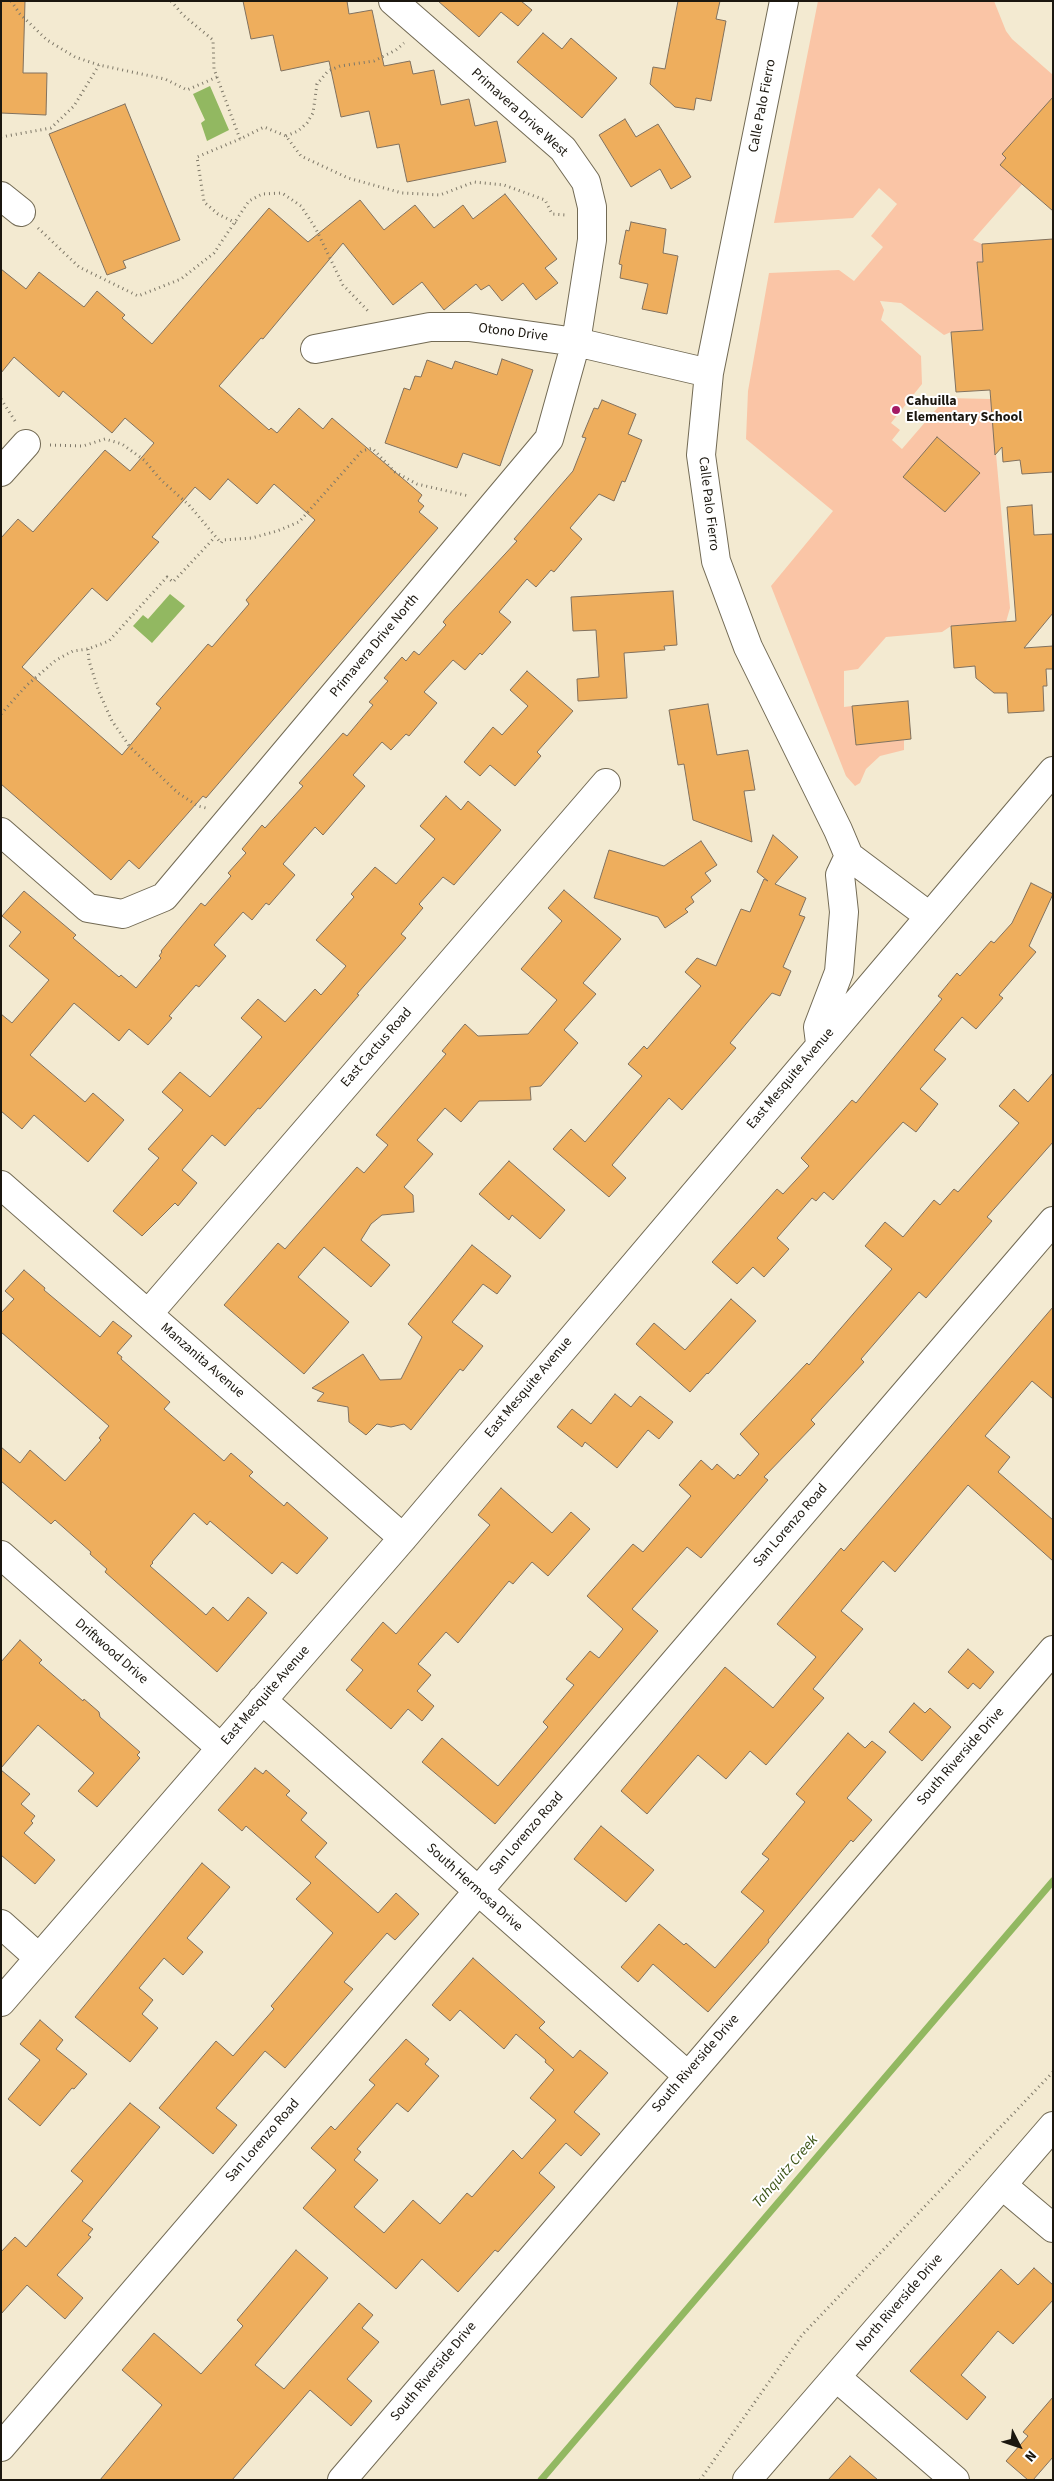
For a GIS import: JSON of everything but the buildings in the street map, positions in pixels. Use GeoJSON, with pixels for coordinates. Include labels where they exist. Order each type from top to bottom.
{"type":"FeatureCollection","features":[{"type":"Feature","properties":{"kind":"street","name":"Primavera Drive West"},"geometry":{"type":"LineString","coordinates":[[393,1],[563,149],[586,182],[592,207],[592,240],[576,342]]}},
{"type":"Feature","properties":{"kind":"street","name":"Calle Palo Fierro"},"geometry":{"type":"LineString","coordinates":[[784,1],[709,373],[701,455],[716,561],[748,647],[838,830],[848,856]]}},
{"type":"Feature","properties":{"kind":"street","name":"Otono Drive"},"geometry":{"type":"LineString","coordinates":[[315,349],[430,327],[469,327],[576,342],[709,373]]}},
{"type":"Feature","properties":{"kind":"street","name":"Primavera Drive North"},"geometry":{"type":"LineString","coordinates":[[1,832],[88,908],[123,914],[164,897],[549,439],[576,342]]}},
{"type":"Feature","properties":{"kind":"street"},"geometry":{"type":"LineString","coordinates":[[1,472],[26,444]]}},
{"type":"Feature","properties":{"kind":"street","name":"East Mesquite Avenue"},"geometry":{"type":"LineString","coordinates":[[1,2002],[403,1538],[1053,770]]}},
{"type":"Feature","properties":{"kind":"street","name":"East Cactus Road"},"geometry":{"type":"LineString","coordinates":[[148,1314],[606,783]]}},
{"type":"Feature","properties":{"kind":"street"},"geometry":{"type":"LineString","coordinates":[[820,1043],[818,1027],[839,972],[844,912],[840,875],[848,856],[929,916]]}},
{"type":"Feature","properties":{"kind":"street","name":"Manzanita Avenue"},"geometry":{"type":"LineString","coordinates":[[1,1185],[403,1538]]}},
{"type":"Feature","properties":{"kind":"street","name":"San Lorenzo Road"},"geometry":{"type":"LineString","coordinates":[[1,2447],[1053,1221]]}},
{"type":"Feature","properties":{"kind":"street","name":"Driftwood Drive"},"geometry":{"type":"LineString","coordinates":[[1,1555],[221,1748]]}},
{"type":"Feature","properties":{"kind":"street","name":"South Riverside Drive"},"geometry":{"type":"LineString","coordinates":[[342,2480],[1053,1650]]}},
{"type":"Feature","properties":{"kind":"street","name":"South Hermosa Drive"},"geometry":{"type":"LineString","coordinates":[[262,1700],[687,2075]]}},
{"type":"Feature","properties":{"kind":"street"},"geometry":{"type":"LineString","coordinates":[[1,1924],[39,1958]]}},
{"type":"Feature","properties":{"kind":"street","name":"North Riverside Drive"},"geometry":{"type":"LineString","coordinates":[[748,2480],[1053,2126]]}},
{"type":"Feature","properties":{"kind":"street"},"geometry":{"type":"LineString","coordinates":[[1002,2185],[1053,2228]]}},
{"type":"Feature","properties":{"kind":"street"},"geometry":{"type":"LineString","coordinates":[[836,2377],[955,2480]]}},
{"type":"Feature","properties":{"kind":"path"},"geometry":{"type":"LineString","coordinates":[[11,1],[20,14],[47,40],[75,57],[99,65],[165,80],[187,90],[217,78]]}},
{"type":"Feature","properties":{"kind":"path"},"geometry":{"type":"LineString","coordinates":[[171,1],[183,15],[213,40],[214,69],[240,139]]}},
{"type":"Feature","properties":{"kind":"path"},"geometry":{"type":"LineString","coordinates":[[286,136],[298,131],[310,118],[315,105],[317,84],[328,71],[340,66],[374,61],[386,56],[396,50],[420,25]]}},
{"type":"Feature","properties":{"kind":"path"},"geometry":{"type":"LineString","coordinates":[[1,137],[51,128],[74,106],[99,65]]}},
{"type":"Feature","properties":{"kind":"path"},"geometry":{"type":"LineString","coordinates":[[236,223],[218,214],[204,202],[197,157],[264,127],[286,136],[301,156],[348,178],[393,191],[440,195],[474,182],[504,185],[545,200],[552,214],[592,221]]}},
{"type":"Feature","properties":{"kind":"path"},"geometry":{"type":"LineString","coordinates":[[11,204],[79,267],[138,296],[181,279],[214,253],[249,202],[262,194],[282,194],[301,206],[316,229],[343,285],[369,311],[383,336]]}},
{"type":"Feature","properties":{"kind":"path"},"geometry":{"type":"LineString","coordinates":[[26,444],[83,446],[105,439],[122,444],[144,460],[161,480],[189,505],[220,543],[223,540],[252,538],[299,522],[362,451],[372,448],[396,472],[416,484],[497,501]]}},
{"type":"Feature","properties":{"kind":"path"},"geometry":{"type":"LineString","coordinates":[[1,714],[26,686],[56,660],[72,651],[88,649],[109,641],[167,577],[174,582],[215,537]]}},
{"type":"Feature","properties":{"kind":"path"},"geometry":{"type":"LineString","coordinates":[[88,649],[89,661],[99,692],[112,720],[130,747],[178,794],[198,806],[234,812]]}},
{"type":"Feature","properties":{"kind":"path"},"geometry":{"type":"LineString","coordinates":[[700,2480],[802,2335],[1053,2072]]}},
{"type":"Feature","properties":{"kind":"shaded area","name":"Cahuilla Elementary School"},"geometry":{"type":"Polygon","coordinates":[[[818,1],[994,1],[1006,31],[1012,39],[1053,75],[1053,149],[973,240],[982,244],[983,262],[977,262],[983,330],[951,332],[944,335],[901,303],[880,301],[884,310],[881,320],[921,356],[922,384],[891,423],[900,430],[892,440],[902,449],[946,398],[991,399],[1010,608],[1006,622],[951,626],[942,632],[886,637],[858,669],[844,671],[844,707],[852,706],[856,745],[904,740],[904,750],[880,756],[866,769],[860,783],[855,786],[846,776],[771,586],[833,511],[746,439],[748,391],[769,273],[839,270],[854,281],[883,247],[871,236],[897,204],[879,188],[853,218],[774,223],[818,1]]]}},
{"type":"Feature","properties":{"kind":"shaded area"},"geometry":{"type":"Polygon","coordinates":[[[210,86],[229,130],[207,141],[201,123],[205,120],[193,94],[210,86]]]}},
{"type":"Feature","properties":{"kind":"shaded area"},"geometry":{"type":"Polygon","coordinates":[[[170,594],[185,606],[152,643],[133,626],[143,615],[148,619],[170,594]]]}},
{"type":"Feature","properties":{"kind":"waterway","name":"Tahquitz Creek"},"geometry":{"type":"LineString","coordinates":[[541,2480],[1053,1881]]}},
{"type":"Feature","properties":{"kind":"place","name":"Cahuilla Elementary School"},"geometry":{"type":"Point","coordinates":[896,410]}}]}
